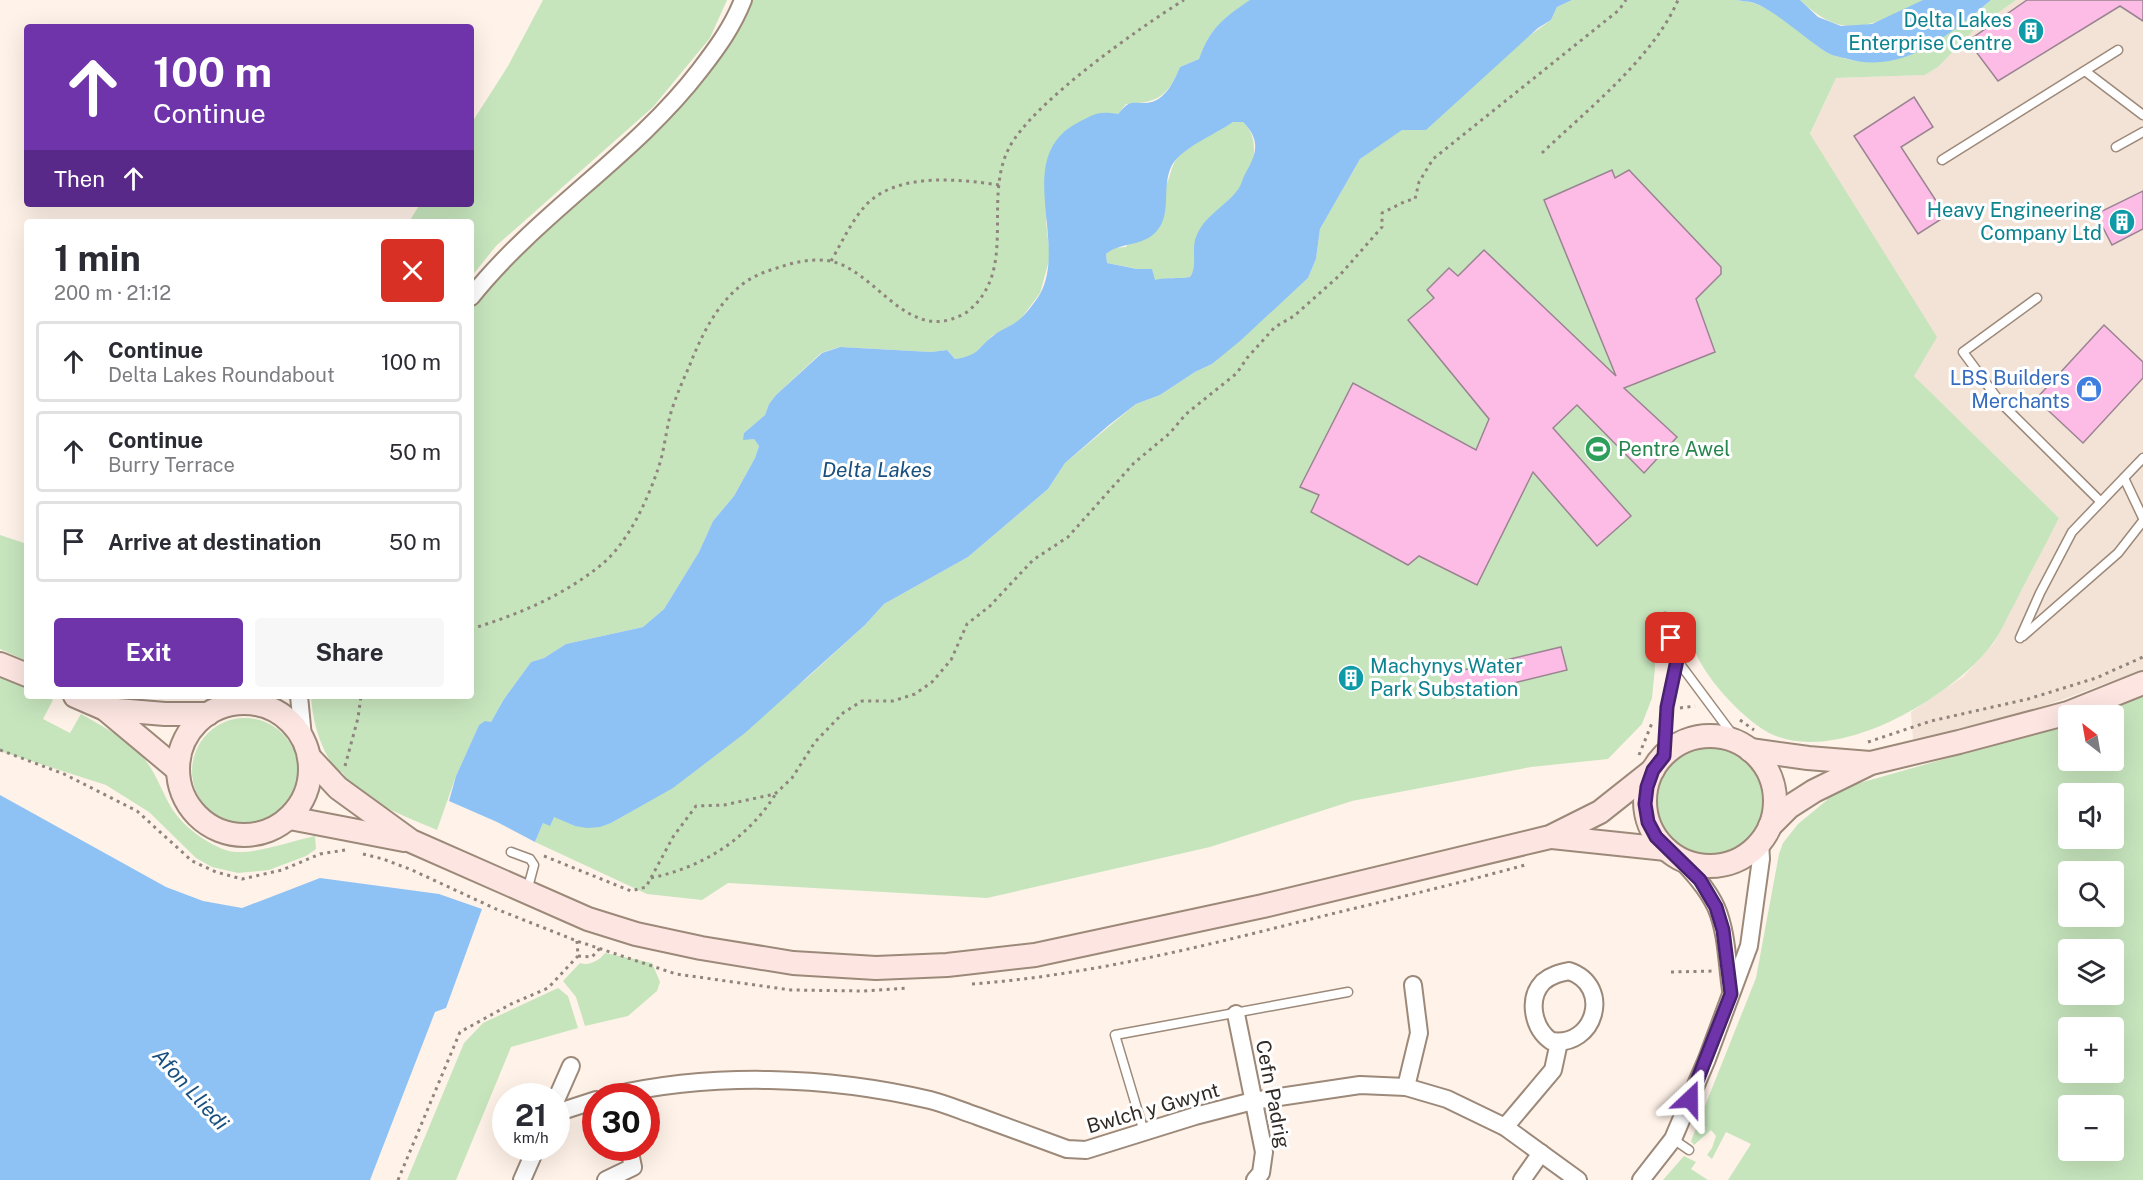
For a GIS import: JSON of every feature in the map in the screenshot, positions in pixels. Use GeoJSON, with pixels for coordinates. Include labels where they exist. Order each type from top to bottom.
{"type":"FeatureCollection","features":[{"type":"Feature","properties":{"kind":"main road"},"geometry":{"type":"LineString","coordinates":[[0,664],[24,674]]}},
{"type":"Feature","properties":{"kind":"main road"},"geometry":{"type":"LineString","coordinates":[[290,818],[411,842],[588,919],[636,934],[701,948],[793,963],[876,968],[947,965],[1035,955],[1145,933],[1550,837],[1600,812],[1630,790],[1651,762],[1678,745],[1695,738],[1709,736],[1749,742],[1808,758],[1959,742],[2068,713],[2143,683]]}},
{"type":"Feature","properties":{"kind":"main road"},"geometry":{"type":"LineString","coordinates":[[82,699],[105,709],[178,770]]}},
{"type":"Feature","properties":{"kind":"main road"},"geometry":{"type":"LineString","coordinates":[[105,709],[165,714],[250,703],[271,708],[289,720],[306,748],[338,788],[411,842]]}},
{"type":"Feature","properties":{"kind":"main road"},"geometry":{"type":"LineString","coordinates":[[224,705],[192,729],[181,748],[178,770],[182,792],[192,811],[208,825],[229,834],[251,836],[272,830],[290,818],[303,800],[310,779],[306,748]]}},
{"type":"Feature","properties":{"kind":"main road"},"geometry":{"type":"LineString","coordinates":[[1749,742],[1761,760],[1773,787],[1775,807],[1765,834]]}},
{"type":"Feature","properties":{"kind":"main road"},"geometry":{"type":"LineString","coordinates":[[1550,837],[1672,854],[1694,864],[1710,866],[1726,864],[1744,856],[1790,807],[1865,753]]}},
{"type":"Feature","properties":{"kind":"main road"},"geometry":{"type":"LineString","coordinates":[[1651,762],[1645,804],[1648,822],[1656,837],[1672,854]]}},
{"type":"Feature","properties":{"kind":"street"},"geometry":{"type":"LineString","coordinates":[[474,293],[488,276],[545,219],[625,150],[677,100],[721,43],[743,0]]}},
{"type":"Feature","properties":{"kind":"street"},"geometry":{"type":"LineString","coordinates":[[299,699],[306,748]]}},
{"type":"Feature","properties":{"kind":"street"},"geometry":{"type":"LineString","coordinates":[[1641,1180],[1673,1139],[1707,1059],[1749,946],[1765,834]]}},
{"type":"Feature","properties":{"kind":"street"},"geometry":{"type":"LineString","coordinates":[[1672,854],[1700,880],[1716,907],[1723,930],[1731,994]]}},
{"type":"Feature","properties":{"kind":"street"},"geometry":{"type":"LineString","coordinates":[[1406,1087],[1419,1033],[1413,986]]}},
{"type":"Feature","properties":{"kind":"street","name":"Cefn Padrig"},"geometry":{"type":"LineString","coordinates":[[1236,1014],[1264,1152],[1261,1173],[1255,1180]]}},
{"type":"Feature","properties":{"kind":"street"},"geometry":{"type":"LineString","coordinates":[[1505,1127],[1553,1070],[1559,1042]]}},
{"type":"Feature","properties":{"kind":"street"},"geometry":{"type":"LineString","coordinates":[[564,1083],[571,1066]]}},
{"type":"Feature","properties":{"kind":"street","name":"Bwlch y Gwynt"},"geometry":{"type":"LineString","coordinates":[[660,1088],[730,1080],[798,1082],[865,1088],[932,1100],[1067,1149],[1086,1150],[1195,1116],[1253,1101],[1360,1085],[1406,1087],[1447,1099],[1505,1127],[1578,1180]]}},
{"type":"Feature","properties":{"kind":"street"},"geometry":{"type":"LineString","coordinates":[[1522,1180],[1541,1153]]}},
{"type":"Feature","properties":{"kind":"street"},"geometry":{"type":"LineString","coordinates":[[522,1180],[530,1161]]}},
{"type":"Feature","properties":{"kind":"street"},"geometry":{"type":"LineString","coordinates":[[606,1180],[633,1167],[631,1161]]}},
{"type":"Feature","properties":{"kind":"lane"},"geometry":{"type":"LineString","coordinates":[[1942,160],[2118,50]]}},
{"type":"Feature","properties":{"kind":"lane"},"geometry":{"type":"LineString","coordinates":[[2085,71],[2143,115]]}},
{"type":"Feature","properties":{"kind":"lane"},"geometry":{"type":"LineString","coordinates":[[2116,147],[2143,132]]}},
{"type":"Feature","properties":{"kind":"lane"},"geometry":{"type":"LineString","coordinates":[[2037,298],[1963,352],[2000,402],[2101,502]]}},
{"type":"Feature","properties":{"kind":"lane"},"geometry":{"type":"LineString","coordinates":[[2124,478],[2143,520],[2118,553],[2020,638],[2040,593],[2072,532],[2143,458]]}},
{"type":"Feature","properties":{"kind":"lane"},"geometry":{"type":"LineString","coordinates":[[1665,617],[1677,660],[1704,699],[1749,742]]}},
{"type":"Feature","properties":{"kind":"lane"},"geometry":{"type":"LineString","coordinates":[[1651,762],[1667,707],[1677,660]]}},
{"type":"Feature","properties":{"kind":"lane"},"geometry":{"type":"LineString","coordinates":[[511,852],[530,859],[534,865],[518,889]]}},
{"type":"Feature","properties":{"kind":"lane"},"geometry":{"type":"LineString","coordinates":[[1144,1132],[1115,1035],[1348,992]]}},
{"type":"Feature","properties":{"kind":"lane"},"geometry":{"type":"LineString","coordinates":[[1673,1139],[1689,1150]]}},
{"type":"Feature","properties":{"kind":"path"},"geometry":{"type":"LineString","coordinates":[[474,628],[552,597],[603,564],[629,532],[647,497],[659,465],[672,410],[696,350],[724,302],[744,283],[761,273],[791,263],[812,260],[831,261],[849,270],[908,312],[930,322],[966,314],[980,299],[993,279],[997,257],[999,185],[1009,148],[1026,125],[1062,90],[1184,0]]}},
{"type":"Feature","properties":{"kind":"path"},"geometry":{"type":"LineString","coordinates":[[651,878],[700,862],[738,839],[792,778],[815,742],[843,713],[862,701],[893,701],[915,694],[932,682],[951,660],[967,624],[990,606],[1033,560],[1068,537],[1134,463],[1170,433],[1186,414],[1237,373],[1247,358],[1275,327],[1294,316],[1340,275],[1382,227],[1382,213],[1415,199],[1419,182],[1433,159],[1619,10],[1626,0]]}},
{"type":"Feature","properties":{"kind":"path"},"geometry":{"type":"LineString","coordinates":[[1542,153],[1632,68],[1672,15],[1678,0]]}},
{"type":"Feature","properties":{"kind":"path"},"geometry":{"type":"LineString","coordinates":[[831,261],[853,221],[867,204],[886,191],[909,183],[954,181],[999,185]]}},
{"type":"Feature","properties":{"kind":"path"},"geometry":{"type":"LineString","coordinates":[[1865,753],[1931,721],[2028,699],[2096,678],[2143,657]]}},
{"type":"Feature","properties":{"kind":"path"},"geometry":{"type":"LineString","coordinates":[[358,718],[361,699]]}},
{"type":"Feature","properties":{"kind":"path"},"geometry":{"type":"LineString","coordinates":[[1651,762],[1648,736],[1657,707],[1695,705],[1704,699]]}},
{"type":"Feature","properties":{"kind":"path"},"geometry":{"type":"LineString","coordinates":[[1736,716],[1749,742]]}},
{"type":"Feature","properties":{"kind":"path"},"geometry":{"type":"LineString","coordinates":[[0,750],[64,774],[137,811],[192,861],[233,877],[242,879],[282,870],[320,854],[345,850],[383,858],[496,909],[577,941],[578,956],[548,988],[511,1004],[460,1032],[399,1180]]}},
{"type":"Feature","properties":{"kind":"path"},"geometry":{"type":"LineString","coordinates":[[534,865],[543,856],[631,891],[646,887],[673,837],[696,806],[733,803],[776,794]]}},
{"type":"Feature","properties":{"kind":"path"},"geometry":{"type":"LineString","coordinates":[[578,956],[592,957],[600,948]]}},
{"type":"Feature","properties":{"kind":"path"},"geometry":{"type":"LineString","coordinates":[[1671,972],[1728,971]]}},
{"type":"Feature","properties":{"kind":"shaded area"},"geometry":{"type":"Polygon","coordinates":[[[2016,0],[2143,0],[2143,670],[2016,716],[1913,739],[1911,712],[1963,677],[1994,643],[2059,518],[1914,376],[1810,135],[1836,78],[1925,75],[1938,67],[1974,30],[2016,0]]]}},
{"type":"Feature","properties":{"kind":"green space"},"geometry":{"type":"Polygon","coordinates":[[[543,0],[727,0],[710,38],[653,107],[496,246],[474,273],[474,219],[411,219],[418,207],[474,207],[474,119],[508,66],[543,0]]]}},
{"type":"Feature","properties":{"kind":"green space"},"geometry":{"type":"Polygon","coordinates":[[[753,0],[1251,0],[1233,12],[1213,31],[1199,59],[1180,67],[1166,91],[1154,100],[1126,104],[1118,114],[1046,221],[1050,257],[1040,293],[1020,320],[992,336],[972,356],[955,359],[947,350],[931,352],[839,347],[821,353],[776,395],[765,415],[744,433],[754,439],[759,446],[755,458],[734,496],[713,521],[699,552],[664,609],[643,627],[566,644],[544,658],[531,662],[504,699],[491,722],[479,725],[456,776],[437,830],[384,807],[359,791],[342,772],[339,774],[327,756],[319,737],[311,699],[474,699],[474,303],[491,282],[562,210],[662,125],[715,62],[753,0]]]}},
{"type":"Feature","properties":{"kind":"green space","name":"Pentre Awel"},"geometry":{"type":"Polygon","coordinates":[[[1572,0],[1735,0],[1749,2],[1770,11],[1828,53],[1864,61],[1903,56],[1923,48],[1959,26],[1991,0],[2016,0],[1974,30],[1938,67],[1925,75],[1836,78],[1810,134],[1937,337],[1914,376],[2059,518],[1996,639],[1974,664],[1949,686],[1918,707],[1885,724],[1850,736],[1817,742],[1785,739],[1758,726],[1732,704],[1703,667],[1681,615],[1654,622],[1655,668],[1652,698],[1642,724],[1608,759],[1531,767],[1352,801],[1210,847],[987,898],[728,883],[702,900],[647,894],[535,842],[543,823],[554,816],[575,826],[611,823],[642,805],[807,678],[865,625],[884,604],[968,557],[1048,489],[1065,463],[1136,404],[1160,395],[1195,372],[1212,364],[1308,278],[1316,259],[1320,229],[1360,159],[1551,20],[1557,7],[1572,0]]]}},
{"type":"Feature","properties":{"kind":"green space"},"geometry":{"type":"Polygon","coordinates":[[[1800,0],[1923,0],[1913,7],[1880,21],[1844,26],[1822,18],[1800,0]]]}},
{"type":"Feature","properties":{"kind":"green space"},"geometry":{"type":"Polygon","coordinates":[[[1233,122],[1243,122],[1250,131],[1254,146],[1253,163],[1190,277],[1154,281],[1152,269],[1138,269],[1107,263],[1106,254],[1113,248],[1126,247],[1165,187],[1173,164],[1178,157],[1196,143],[1233,122]]]}},
{"type":"Feature","properties":{"kind":"green space"},"geometry":{"type":"Polygon","coordinates":[[[0,535],[24,543],[24,660],[0,649],[0,535]]]}},
{"type":"Feature","properties":{"kind":"green space"},"geometry":{"type":"Polygon","coordinates":[[[0,676],[24,687],[24,699],[53,700],[43,719],[70,733],[81,714],[127,743],[141,755],[150,767],[176,814],[196,834],[213,844],[238,852],[272,847],[315,836],[316,849],[306,856],[269,870],[238,873],[212,867],[196,858],[149,812],[106,785],[0,751],[0,676]]]}},
{"type":"Feature","properties":{"kind":"green space"},"geometry":{"type":"Polygon","coordinates":[[[2143,693],[2143,1180],[1728,1180],[1751,1144],[1726,1132],[1712,1159],[1707,1155],[1716,1136],[1711,1130],[1694,1145],[1691,1141],[1756,978],[1783,843],[1798,824],[1827,800],[1826,795],[1842,788],[2058,727],[2058,771],[2124,771],[2124,705],[2114,705],[2143,693]]]}},
{"type":"Feature","properties":{"kind":"green space"},"geometry":{"type":"Polygon","coordinates":[[[245,718],[265,722],[282,734],[294,751],[298,771],[294,791],[282,808],[265,820],[245,824],[225,820],[208,808],[196,791],[192,771],[196,751],[208,734],[225,722],[245,718]]]}},
{"type":"Feature","properties":{"kind":"green space"},"geometry":{"type":"Polygon","coordinates":[[[1709,746],[1730,751],[1748,763],[1760,781],[1765,802],[1760,823],[1748,841],[1730,853],[1709,858],[1688,853],[1670,841],[1658,823],[1653,802],[1658,781],[1670,763],[1688,751],[1709,746]]]}},
{"type":"Feature","properties":{"kind":"green space"},"geometry":{"type":"Polygon","coordinates":[[[605,953],[652,963],[660,982],[657,991],[628,1016],[585,1026],[576,997],[563,981],[580,963],[594,962],[605,953]]]}},
{"type":"Feature","properties":{"kind":"green space"},"geometry":{"type":"Polygon","coordinates":[[[558,988],[568,996],[578,1028],[511,1047],[496,1083],[492,1083],[492,1093],[456,1180],[407,1180],[464,1043],[483,1023],[558,988]]]}},
{"type":"Feature","properties":{"kind":"green space"},"geometry":{"type":"Polygon","coordinates":[[[1684,1156],[1696,1162],[1691,1169],[1708,1180],[1663,1180],[1684,1156]]]}},
{"type":"Feature","properties":{"kind":"water","name":"Delta Lakes"},"geometry":{"type":"Polygon","coordinates":[[[1250,0],[1572,0],[1557,7],[1551,20],[1538,28],[1426,130],[1402,130],[1360,159],[1320,229],[1316,259],[1308,278],[1240,341],[1212,364],[1195,372],[1160,395],[1136,404],[1109,425],[1065,463],[1048,489],[968,557],[884,604],[865,625],[745,733],[673,788],[600,827],[575,826],[554,817],[550,826],[543,823],[535,842],[449,801],[456,776],[479,725],[485,721],[491,722],[504,699],[531,662],[544,658],[566,644],[643,627],[664,609],[699,552],[713,521],[734,496],[755,458],[759,446],[754,439],[743,440],[744,433],[765,415],[776,395],[822,353],[840,347],[931,352],[947,350],[955,359],[974,353],[996,334],[1023,317],[1040,294],[1047,273],[1049,250],[1044,178],[1048,156],[1059,137],[1079,122],[1094,115],[1118,114],[1130,103],[1153,102],[1164,95],[1180,67],[1199,59],[1208,39],[1218,25],[1250,0]],[[1233,122],[1190,148],[1175,160],[1168,175],[1164,218],[1160,226],[1149,237],[1106,254],[1107,263],[1137,269],[1152,269],[1155,280],[1190,277],[1194,268],[1195,242],[1199,230],[1231,198],[1252,161],[1255,142],[1243,122],[1233,122]]]}},
{"type":"Feature","properties":{"kind":"water"},"geometry":{"type":"Polygon","coordinates":[[[1735,0],[1800,0],[1818,17],[1841,26],[1872,24],[1923,0],[1991,0],[1960,25],[1925,48],[1888,61],[1868,62],[1828,53],[1762,6],[1735,0]]]}},
{"type":"Feature","properties":{"kind":"water","name":"Afon Lliedi"},"geometry":{"type":"Polygon","coordinates":[[[0,795],[166,887],[203,901],[242,908],[320,878],[439,894],[482,909],[446,1008],[435,1012],[370,1180],[0,1180],[0,795]]]}},
{"type":"Feature","properties":{"kind":"building","name":"Delta Lakes Enterprise Centre"},"geometry":{"type":"Polygon","coordinates":[[[2027,0],[2143,0],[2143,21],[2120,6],[1998,81],[1968,41],[2027,0]]]}},
{"type":"Feature","properties":{"kind":"building"},"geometry":{"type":"Polygon","coordinates":[[[1914,97],[1933,127],[1901,147],[1946,216],[1918,234],[1854,136],[1914,97]]]}},
{"type":"Feature","properties":{"kind":"building"},"geometry":{"type":"Polygon","coordinates":[[[1612,170],[1615,178],[1629,170],[1721,267],[1721,274],[1696,299],[1715,352],[1624,388],[1677,437],[1644,473],[1577,405],[1553,428],[1631,516],[1597,546],[1533,472],[1477,585],[1419,556],[1408,565],[1311,512],[1319,495],[1300,487],[1353,383],[1476,450],[1489,419],[1408,320],[1434,298],[1427,290],[1449,268],[1458,276],[1484,250],[1616,376],[1544,200],[1612,170]]]}},
{"type":"Feature","properties":{"kind":"building","name":"Heavy Engineering Company Ltd"},"geometry":{"type":"Polygon","coordinates":[[[2143,191],[2143,229],[2112,245],[2096,214],[2143,191]]]}},
{"type":"Feature","properties":{"kind":"building","name":"LBS Builders Merchants"},"geometry":{"type":"Polygon","coordinates":[[[2104,325],[2143,362],[2143,378],[2083,443],[2036,399],[2104,325]]]}},
{"type":"Feature","properties":{"kind":"building"},"geometry":{"type":"Polygon","coordinates":[[[1561,647],[1567,670],[1452,698],[1446,674],[1561,647]]]}},
{"type":"Feature","properties":{"kind":"place","name":"Delta Lakes Enterprise Centre"},"geometry":{"type":"Point","coordinates":[2031,31]}},
{"type":"Feature","properties":{"kind":"place","name":"Heavy Engineering Company Ltd"},"geometry":{"type":"Point","coordinates":[2122,222]}},
{"type":"Feature","properties":{"kind":"place","name":"LBS Builders Merchants"},"geometry":{"type":"Point","coordinates":[2089,389]}},
{"type":"Feature","properties":{"kind":"place","name":"Pentre Awel"},"geometry":{"type":"Point","coordinates":[1598,449]}},
{"type":"Feature","properties":{"kind":"place","name":"Machynys Water Park Substation"},"geometry":{"type":"Point","coordinates":[1351,678]}},
{"type":"Feature","properties":{"kind":"route"},"geometry":{"type":"LineString","coordinates":[[1671,638],[1677,660],[1667,707],[1664,756],[1653,770],[1647,787],[1645,804],[1648,822],[1666,849],[1679,858],[1700,880],[1716,907],[1723,930],[1731,994],[1690,1099]]}}]}
